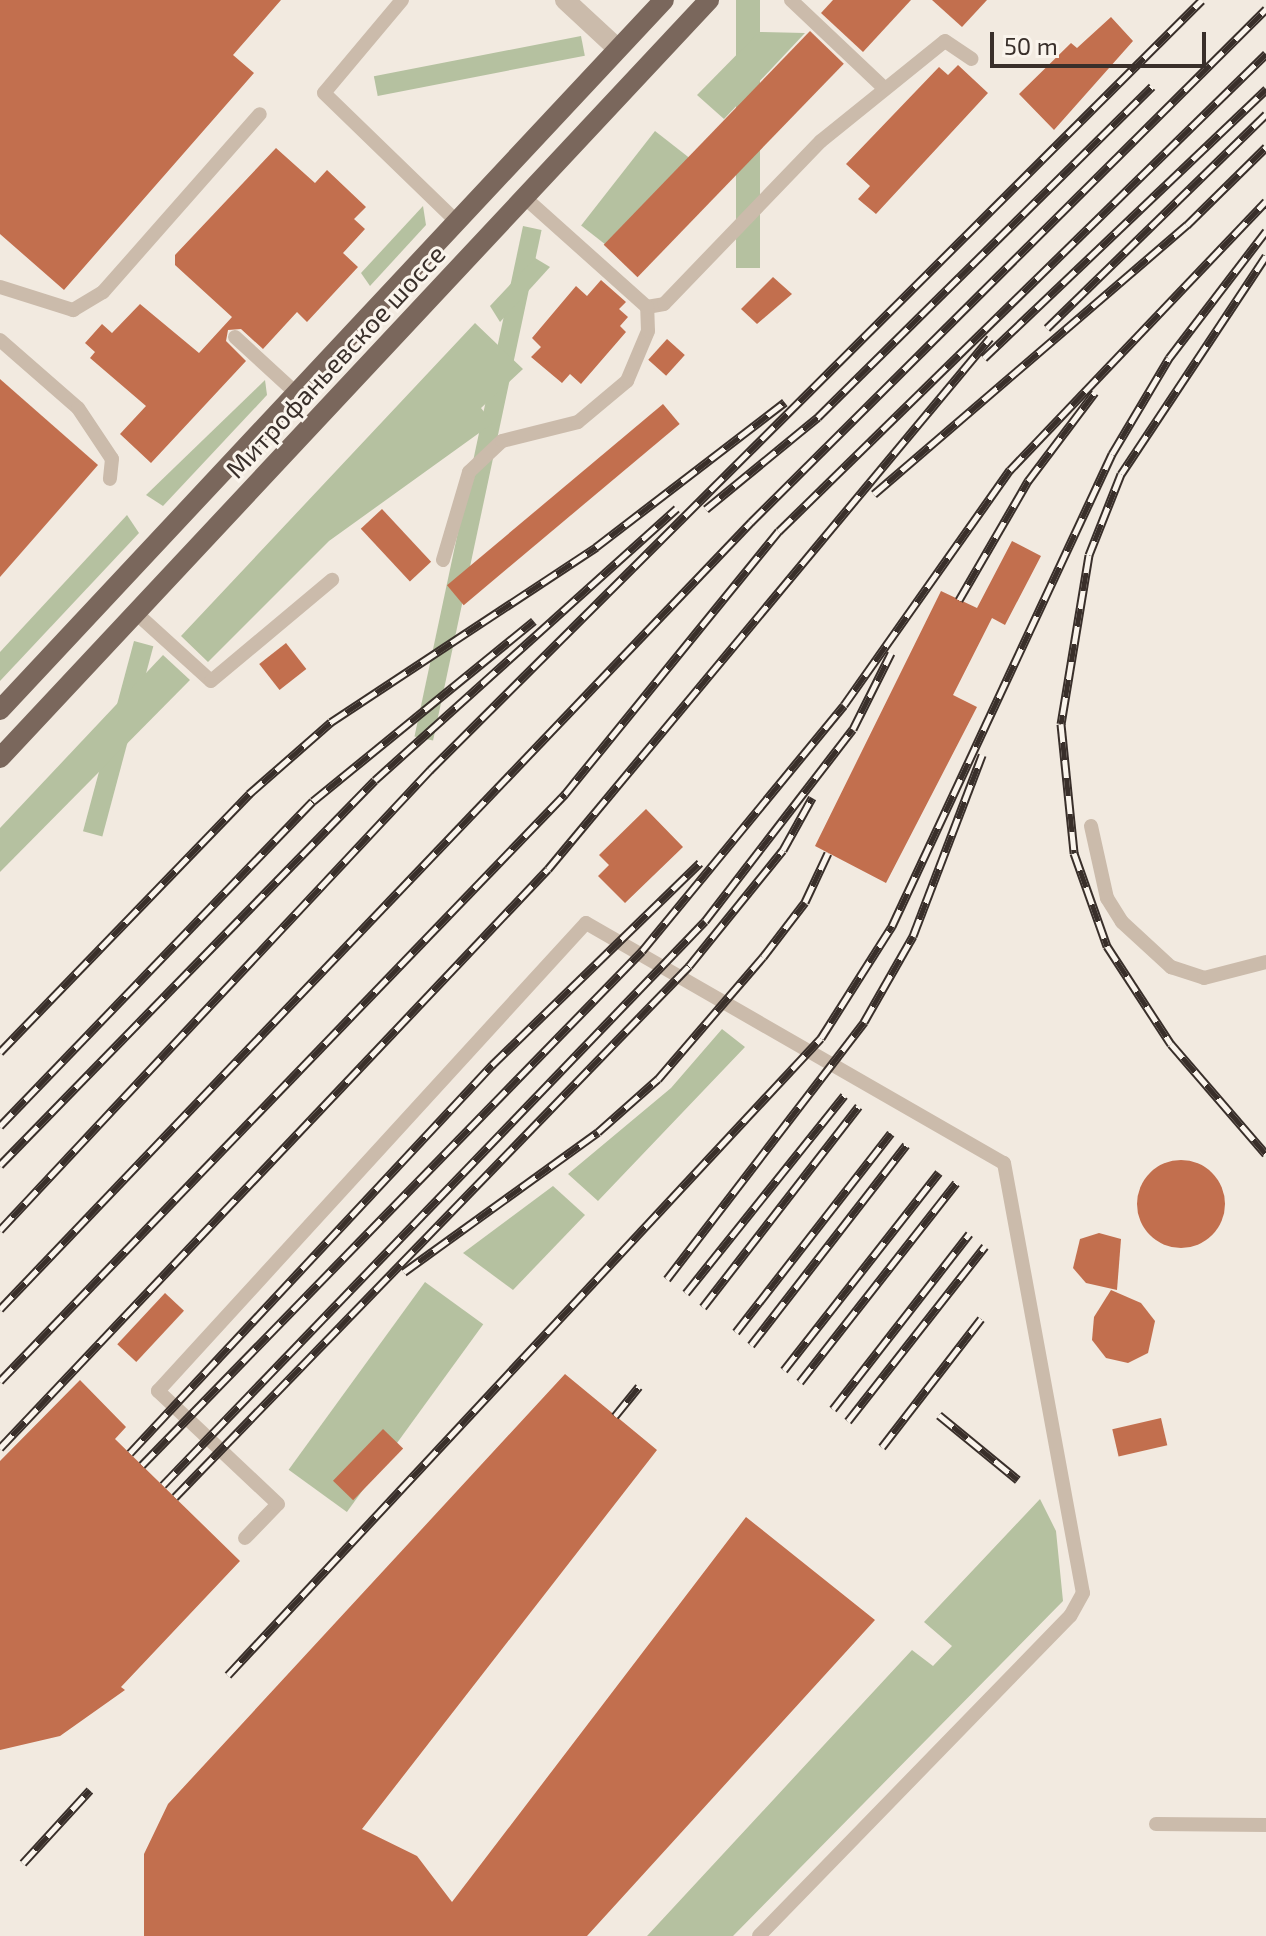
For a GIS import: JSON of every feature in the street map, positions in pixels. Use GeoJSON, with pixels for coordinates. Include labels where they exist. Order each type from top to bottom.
{"type":"FeatureCollection","features":[{"type":"Feature","properties":{"kind":"main road","name":"Митрофаньевское шоссе"},"geometry":{"type":"LineString","coordinates":[[0,710],[664,0]]}},
{"type":"Feature","properties":{"kind":"main road","name":"Митрофаньевское шоссе"},"geometry":{"type":"LineString","coordinates":[[0,758],[709,0]]}},
{"type":"Feature","properties":{"kind":"street"},"geometry":{"type":"LineString","coordinates":[[565,0],[618,49]]}},
{"type":"Feature","properties":{"kind":"lane"},"geometry":{"type":"LineString","coordinates":[[402,0],[324,93],[457,222]]}},
{"type":"Feature","properties":{"kind":"lane"},"geometry":{"type":"LineString","coordinates":[[791,0],[885,89]]}},
{"type":"Feature","properties":{"kind":"lane"},"geometry":{"type":"LineString","coordinates":[[647,307],[664,304],[821,141],[945,41],[972,59]]}},
{"type":"Feature","properties":{"kind":"lane"},"geometry":{"type":"LineString","coordinates":[[0,287],[73,310],[103,292],[260,114]]}},
{"type":"Feature","properties":{"kind":"lane"},"geometry":{"type":"LineString","coordinates":[[443,560],[469,472],[502,441],[578,422],[627,381],[648,331],[647,307],[524,197]]}},
{"type":"Feature","properties":{"kind":"lane"},"geometry":{"type":"LineString","coordinates":[[235,337],[296,393]]}},
{"type":"Feature","properties":{"kind":"lane"},"geometry":{"type":"LineString","coordinates":[[0,340],[78,408],[112,459],[110,479]]}},
{"type":"Feature","properties":{"kind":"lane"},"geometry":{"type":"LineString","coordinates":[[136,613],[211,681],[332,580]]}},
{"type":"Feature","properties":{"kind":"lane"},"geometry":{"type":"LineString","coordinates":[[1091,826],[1107,898],[1122,922],[1171,967],[1204,978],[1266,962]]}},
{"type":"Feature","properties":{"kind":"lane"},"geometry":{"type":"LineString","coordinates":[[245,1538],[278,1504],[158,1391],[586,923],[1004,1163],[1083,1593],[1070,1616],[759,1936]]}},
{"type":"Feature","properties":{"kind":"lane"},"geometry":{"type":"LineString","coordinates":[[1156,1824],[1266,1825]]}},
{"type":"Feature","properties":{"kind":"green space"},"geometry":{"type":"Polygon","coordinates":[[[736,0],[760,0],[760,268],[736,268],[736,0]]]}},
{"type":"Feature","properties":{"kind":"green space"},"geometry":{"type":"Polygon","coordinates":[[[759,32],[805,33],[724,119],[697,95],[759,32]]]}},
{"type":"Feature","properties":{"kind":"green space"},"geometry":{"type":"Polygon","coordinates":[[[581,36],[585,56],[378,96],[374,76],[581,36]]]}},
{"type":"Feature","properties":{"kind":"green space"},"geometry":{"type":"Polygon","coordinates":[[[655,131],[689,157],[615,252],[581,226],[655,131]]]}},
{"type":"Feature","properties":{"kind":"green space"},"geometry":{"type":"Polygon","coordinates":[[[423,206],[426,225],[370,286],[361,273],[423,206]]]}},
{"type":"Feature","properties":{"kind":"green space"},"geometry":{"type":"Polygon","coordinates":[[[523,226],[542,230],[433,741],[414,737],[523,226]]]}},
{"type":"Feature","properties":{"kind":"green space"},"geometry":{"type":"Polygon","coordinates":[[[535,258],[550,267],[500,322],[490,306],[535,258]]]}},
{"type":"Feature","properties":{"kind":"green space"},"geometry":{"type":"Polygon","coordinates":[[[475,323],[523,369],[481,408],[493,423],[329,541],[208,662],[181,636],[475,323]]]}},
{"type":"Feature","properties":{"kind":"green space"},"geometry":{"type":"Polygon","coordinates":[[[265,380],[267,395],[163,506],[146,495],[265,380]]]}},
{"type":"Feature","properties":{"kind":"green space"},"geometry":{"type":"Polygon","coordinates":[[[127,515],[139,533],[0,681],[0,652],[127,515]]]}},
{"type":"Feature","properties":{"kind":"green space"},"geometry":{"type":"Polygon","coordinates":[[[134,641],[153,646],[102,836],[83,831],[134,641]]]}},
{"type":"Feature","properties":{"kind":"green space"},"geometry":{"type":"Polygon","coordinates":[[[163,655],[190,680],[0,872],[0,828],[163,655]]]}},
{"type":"Feature","properties":{"kind":"green space"},"geometry":{"type":"Polygon","coordinates":[[[722,1029],[745,1047],[598,1201],[568,1174],[671,1088],[722,1029]]]}},
{"type":"Feature","properties":{"kind":"green space"},"geometry":{"type":"Polygon","coordinates":[[[553,1186],[585,1215],[513,1290],[463,1253],[553,1186]]]}},
{"type":"Feature","properties":{"kind":"green space"},"geometry":{"type":"Polygon","coordinates":[[[425,1282],[483,1324],[347,1512],[289,1470],[425,1282]]]}},
{"type":"Feature","properties":{"kind":"green space"},"geometry":{"type":"Polygon","coordinates":[[[1040,1499],[1056,1531],[1063,1601],[733,1936],[647,1936],[912,1650],[933,1666],[952,1646],[924,1622],[1040,1499]]]}},
{"type":"Feature","properties":{"kind":"building"},"geometry":{"type":"Polygon","coordinates":[[[0,0],[281,0],[233,55],[254,73],[64,290],[0,234],[0,0]]]}},
{"type":"Feature","properties":{"kind":"building"},"geometry":{"type":"Polygon","coordinates":[[[833,0],[911,0],[863,52],[821,13],[833,0]]]}},
{"type":"Feature","properties":{"kind":"building"},"geometry":{"type":"Polygon","coordinates":[[[932,0],[987,0],[962,27],[932,0]]]}},
{"type":"Feature","properties":{"kind":"building"},"geometry":{"type":"Polygon","coordinates":[[[1111,17],[1133,41],[1054,130],[1019,94],[1071,43],[1077,48],[1111,17]]]}},
{"type":"Feature","properties":{"kind":"building"},"geometry":{"type":"Polygon","coordinates":[[[810,31],[844,64],[637,277],[604,245],[810,31]]]}},
{"type":"Feature","properties":{"kind":"building"},"geometry":{"type":"Polygon","coordinates":[[[958,65],[988,93],[876,214],[858,199],[870,186],[846,164],[939,67],[948,75],[958,65]]]}},
{"type":"Feature","properties":{"kind":"building"},"geometry":{"type":"Polygon","coordinates":[[[276,148],[315,183],[327,170],[366,207],[354,219],[365,229],[343,253],[358,267],[307,322],[297,312],[263,349],[241,329],[228,330],[226,341],[246,361],[151,463],[120,434],[146,406],[90,358],[95,352],[85,343],[102,324],[112,333],[140,304],[199,353],[232,317],[175,265],[175,255],[276,148]]]}},
{"type":"Feature","properties":{"kind":"building"},"geometry":{"type":"Polygon","coordinates":[[[773,277],[792,294],[757,324],[741,309],[773,277]]]}},
{"type":"Feature","properties":{"kind":"building"},"geometry":{"type":"Polygon","coordinates":[[[601,280],[626,302],[619,309],[628,317],[620,326],[626,332],[581,384],[570,374],[562,383],[531,357],[541,347],[532,338],[576,286],[587,296],[601,280]]]}},
{"type":"Feature","properties":{"kind":"building"},"geometry":{"type":"Polygon","coordinates":[[[667,339],[685,355],[666,376],[648,360],[667,339]]]}},
{"type":"Feature","properties":{"kind":"building"},"geometry":{"type":"Polygon","coordinates":[[[0,379],[98,465],[0,577],[0,379]]]}},
{"type":"Feature","properties":{"kind":"building"},"geometry":{"type":"Polygon","coordinates":[[[663,404],[680,424],[464,605],[447,585],[663,404]]]}},
{"type":"Feature","properties":{"kind":"building"},"geometry":{"type":"Polygon","coordinates":[[[382,509],[431,562],[410,581],[361,529],[382,509]]]}},
{"type":"Feature","properties":{"kind":"building"},"geometry":{"type":"Polygon","coordinates":[[[1012,541],[1041,556],[1005,625],[992,618],[953,695],[977,707],[886,883],[815,846],[941,591],[977,608],[1012,541]]]}},
{"type":"Feature","properties":{"kind":"building"},"geometry":{"type":"Polygon","coordinates":[[[286,643],[306,669],[280,690],[259,664],[286,643]]]}},
{"type":"Feature","properties":{"kind":"building"},"geometry":{"type":"Polygon","coordinates":[[[646,809],[683,847],[625,903],[598,876],[609,865],[599,855],[646,809]]]}},
{"type":"Feature","properties":{"kind":"building"},"geometry":{"type":"Polygon","coordinates":[[[1181,1160],[1198,1164],[1212,1173],[1221,1187],[1225,1204],[1221,1221],[1212,1235],[1198,1244],[1181,1248],[1164,1244],[1150,1235],[1141,1221],[1137,1204],[1141,1187],[1150,1173],[1164,1164],[1181,1160]]]}},
{"type":"Feature","properties":{"kind":"building"},"geometry":{"type":"Polygon","coordinates":[[[1099,1233],[1121,1239],[1117,1290],[1086,1283],[1073,1268],[1080,1239],[1099,1233]]]}},
{"type":"Feature","properties":{"kind":"building"},"geometry":{"type":"Polygon","coordinates":[[[1111,1290],[1141,1303],[1155,1321],[1148,1353],[1128,1363],[1106,1358],[1092,1340],[1094,1317],[1111,1290]]]}},
{"type":"Feature","properties":{"kind":"building"},"geometry":{"type":"Polygon","coordinates":[[[165,1293],[184,1311],[136,1362],[117,1344],[165,1293]]]}},
{"type":"Feature","properties":{"kind":"building"},"geometry":{"type":"Polygon","coordinates":[[[565,1374],[657,1450],[362,1829],[417,1856],[452,1902],[746,1517],[875,1620],[587,1936],[144,1936],[144,1854],[168,1804],[565,1374]]]}},
{"type":"Feature","properties":{"kind":"building"},"geometry":{"type":"Polygon","coordinates":[[[80,1380],[126,1427],[115,1439],[240,1561],[121,1687],[125,1690],[60,1736],[0,1750],[0,1461],[80,1380]]]}},
{"type":"Feature","properties":{"kind":"building"},"geometry":{"type":"Polygon","coordinates":[[[1161,1418],[1167,1445],[1119,1457],[1112,1429],[1161,1418]]]}},
{"type":"Feature","properties":{"kind":"building"},"geometry":{"type":"Polygon","coordinates":[[[383,1429],[403,1448],[353,1500],[333,1481],[383,1429]]]}},
{"type":"Feature","properties":{"kind":"railway"},"geometry":{"type":"LineString","coordinates":[[0,1230],[430,770],[1202,0]]}},
{"type":"Feature","properties":{"kind":"railway"},"geometry":{"type":"LineString","coordinates":[[0,1309],[751,522],[1266,9]]}},
{"type":"Feature","properties":{"kind":"railway"},"geometry":{"type":"LineString","coordinates":[[0,1381],[565,794],[779,531],[1266,54]]}},
{"type":"Feature","properties":{"kind":"railway"},"geometry":{"type":"LineString","coordinates":[[706,509],[818,417],[1152,87]]}},
{"type":"Feature","properties":{"kind":"railway"},"geometry":{"type":"LineString","coordinates":[[984,358],[1266,89]]}},
{"type":"Feature","properties":{"kind":"railway"},"geometry":{"type":"LineString","coordinates":[[1047,328],[1266,114]]}},
{"type":"Feature","properties":{"kind":"railway"},"geometry":{"type":"LineString","coordinates":[[874,494],[1187,225],[1266,147]]}},
{"type":"Feature","properties":{"kind":"railway"},"geometry":{"type":"LineString","coordinates":[[142,1465],[642,951],[844,705],[1010,470],[1266,201]]}},
{"type":"Feature","properties":{"kind":"railway"},"geometry":{"type":"LineString","coordinates":[[228,1675],[821,1038],[892,926],[1112,454],[1169,358],[1266,231]]}},
{"type":"Feature","properties":{"kind":"railway"},"geometry":{"type":"LineString","coordinates":[[1266,256],[1121,474],[1089,555],[1061,724],[1074,853],[1107,946],[1171,1044],[1266,1154]]}},
{"type":"Feature","properties":{"kind":"railway"},"geometry":{"type":"LineString","coordinates":[[0,1448],[548,869],[990,338]]}},
{"type":"Feature","properties":{"kind":"railway"},"geometry":{"type":"LineString","coordinates":[[959,600],[1028,481],[1095,392]]}},
{"type":"Feature","properties":{"kind":"railway"},"geometry":{"type":"LineString","coordinates":[[0,1052],[249,794],[331,722],[596,547],[785,402]]}},
{"type":"Feature","properties":{"kind":"railway"},"geometry":{"type":"LineString","coordinates":[[0,1165],[375,780],[677,508]]}},
{"type":"Feature","properties":{"kind":"railway"},"geometry":{"type":"LineString","coordinates":[[0,1126],[313,801],[534,621]]}},
{"type":"Feature","properties":{"kind":"railway"},"geometry":{"type":"LineString","coordinates":[[163,1485],[705,921],[853,729],[891,653]]}},
{"type":"Feature","properties":{"kind":"railway"},"geometry":{"type":"LineString","coordinates":[[667,1279],[864,1022],[913,936],[982,755]]}},
{"type":"Feature","properties":{"kind":"railway"},"geometry":{"type":"LineString","coordinates":[[175,1497],[689,966],[783,850],[812,798]]}},
{"type":"Feature","properties":{"kind":"railway"},"geometry":{"type":"LineString","coordinates":[[404,1272],[598,1132],[658,1079],[763,957],[805,902],[828,853]]}},
{"type":"Feature","properties":{"kind":"railway"},"geometry":{"type":"LineString","coordinates":[[130,1453],[492,1065],[700,863]]}},
{"type":"Feature","properties":{"kind":"railway"},"geometry":{"type":"LineString","coordinates":[[686,1293],[844,1096]]}},
{"type":"Feature","properties":{"kind":"railway"},"geometry":{"type":"LineString","coordinates":[[703,1307],[859,1106]]}},
{"type":"Feature","properties":{"kind":"railway"},"geometry":{"type":"LineString","coordinates":[[736,1332],[891,1133]]}},
{"type":"Feature","properties":{"kind":"railway"},"geometry":{"type":"LineString","coordinates":[[751,1345],[906,1145]]}},
{"type":"Feature","properties":{"kind":"railway"},"geometry":{"type":"LineString","coordinates":[[784,1370],[939,1172]]}},
{"type":"Feature","properties":{"kind":"railway"},"geometry":{"type":"LineString","coordinates":[[800,1382],[956,1183]]}},
{"type":"Feature","properties":{"kind":"railway"},"geometry":{"type":"LineString","coordinates":[[833,1409],[969,1234]]}},
{"type":"Feature","properties":{"kind":"railway"},"geometry":{"type":"LineString","coordinates":[[848,1421],[985,1246]]}},
{"type":"Feature","properties":{"kind":"railway"},"geometry":{"type":"LineString","coordinates":[[882,1447],[981,1319]]}},
{"type":"Feature","properties":{"kind":"railway"},"geometry":{"type":"LineString","coordinates":[[615,1416],[639,1386]]}},
{"type":"Feature","properties":{"kind":"railway"},"geometry":{"type":"LineString","coordinates":[[939,1415],[1018,1480]]}},
{"type":"Feature","properties":{"kind":"railway"},"geometry":{"type":"LineString","coordinates":[[23,1863],[90,1790]]}}]}
